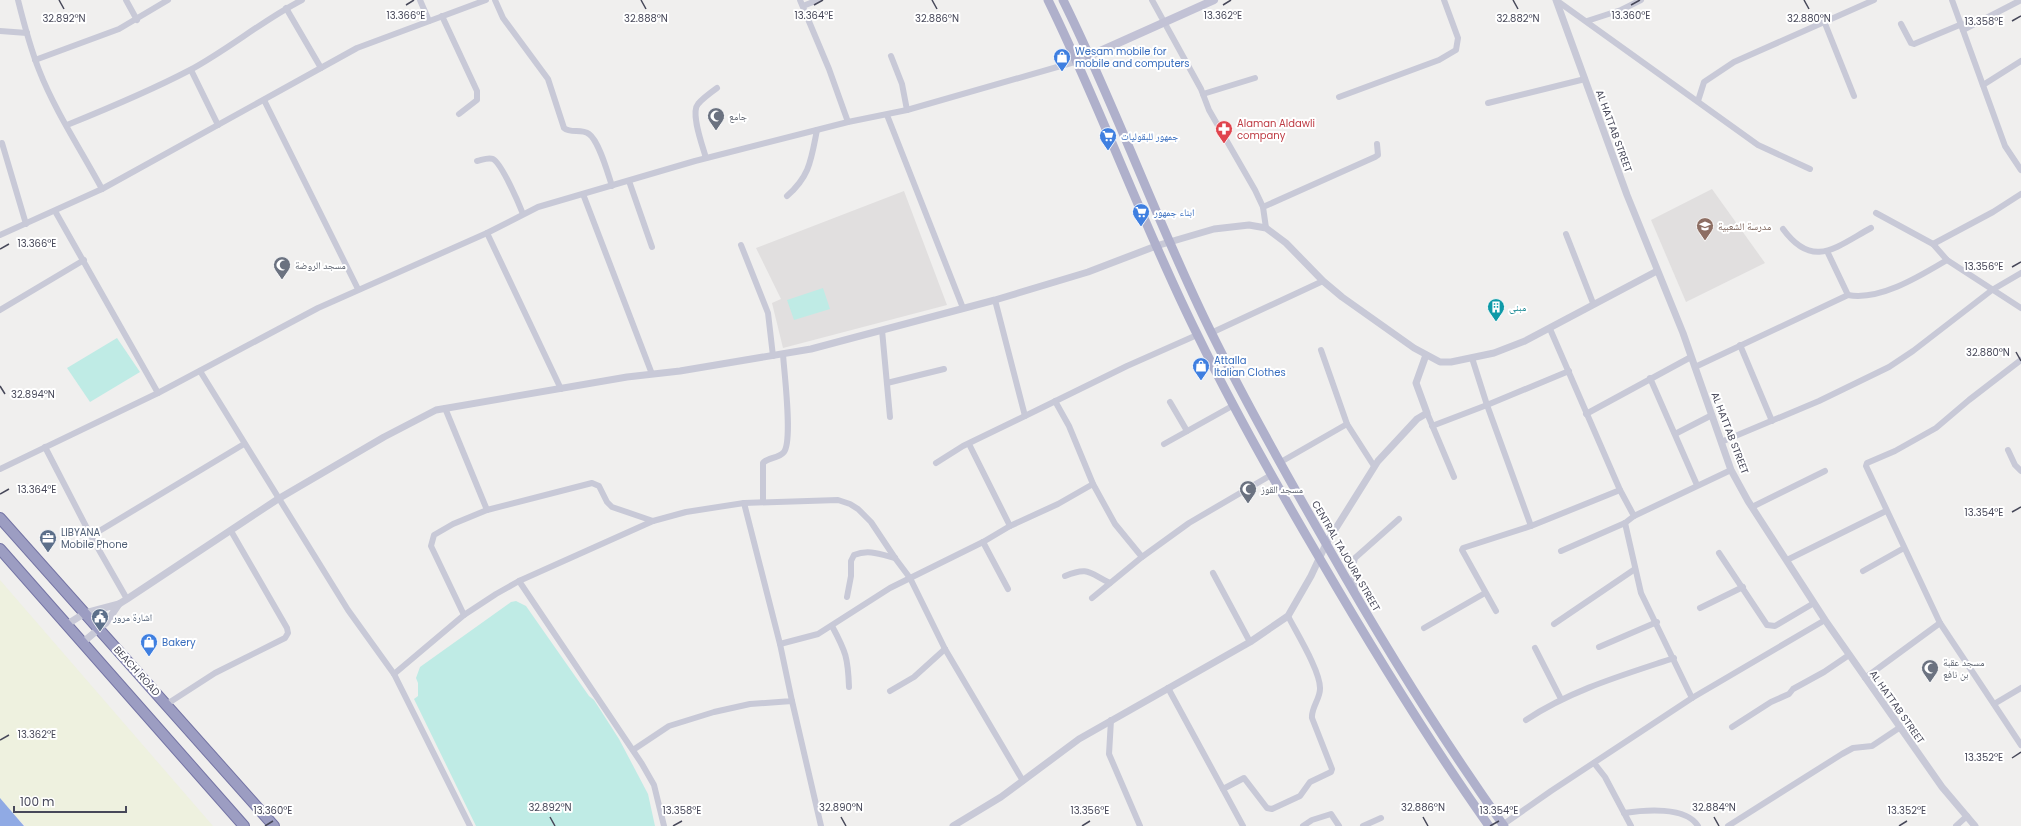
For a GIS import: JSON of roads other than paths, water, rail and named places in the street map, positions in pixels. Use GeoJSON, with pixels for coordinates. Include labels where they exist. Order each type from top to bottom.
{"type":"FeatureCollection","features":[{"type":"Feature","properties":{"kind":"highway","name":"BEACH ROAD"},"geometry":{"type":"LineString","coordinates":[[0,518],[274,826]]}},
{"type":"Feature","properties":{"kind":"highway"},"geometry":{"type":"LineString","coordinates":[[0,549],[244,826]]}},
{"type":"Feature","properties":{"kind":"main road"},"geometry":{"type":"LineString","coordinates":[[1048,0],[1078,61],[1156,246],[1197,335],[1234,405],[1319,558],[1441,759],[1489,826]]}},
{"type":"Feature","properties":{"kind":"main road","name":"CENTRAL TAJOURA STREET"},"geometry":{"type":"LineString","coordinates":[[1063,0],[1090,56],[1169,242],[1211,333],[1279,463],[1355,595],[1452,752],[1503,826]]}},
{"type":"Feature","properties":{"kind":"main road"},"geometry":{"type":"LineString","coordinates":[[1078,61],[1164,24],[1214,0]]}},
{"type":"Feature","properties":{"kind":"street"},"geometry":{"type":"LineString","coordinates":[[18,0],[36,60],[52,99],[102,189]]}},
{"type":"Feature","properties":{"kind":"street"},"geometry":{"type":"LineString","coordinates":[[126,0],[137,20]]}},
{"type":"Feature","properties":{"kind":"street"},"geometry":{"type":"LineString","coordinates":[[36,60],[101,36],[137,20],[168,0]]}},
{"type":"Feature","properties":{"kind":"street"},"geometry":{"type":"LineString","coordinates":[[67,125],[117,105],[191,70],[244,37],[286,8],[302,0]]}},
{"type":"Feature","properties":{"kind":"street"},"geometry":{"type":"LineString","coordinates":[[420,0],[429,21]]}},
{"type":"Feature","properties":{"kind":"street"},"geometry":{"type":"LineString","coordinates":[[0,236],[102,189],[356,48],[486,0]]}},
{"type":"Feature","properties":{"kind":"street"},"geometry":{"type":"LineString","coordinates":[[495,0],[503,18],[548,80],[564,128],[567,131],[584,132],[593,138],[612,186]]}},
{"type":"Feature","properties":{"kind":"street"},"geometry":{"type":"LineString","coordinates":[[800,0],[829,69],[848,122]]}},
{"type":"Feature","properties":{"kind":"street"},"geometry":{"type":"LineString","coordinates":[[803,6],[818,0]]}},
{"type":"Feature","properties":{"kind":"street"},"geometry":{"type":"LineString","coordinates":[[1152,0],[1203,94],[1209,110],[1263,207],[1266,228]]}},
{"type":"Feature","properties":{"kind":"street"},"geometry":{"type":"LineString","coordinates":[[1340,97],[1439,60],[1456,50],[1458,38],[1444,0]]}},
{"type":"Feature","properties":{"kind":"street"},"geometry":{"type":"LineString","coordinates":[[1556,0],[1758,144],[1810,169]]}},
{"type":"Feature","properties":{"kind":"street","name":"AL HATTAB STREET"},"geometry":{"type":"LineString","coordinates":[[1556,0],[1627,195],[1692,357],[1720,442],[1731,470],[1752,507],[1848,655],[1942,787],[1975,826]]}},
{"type":"Feature","properties":{"kind":"street"},"geometry":{"type":"LineString","coordinates":[[1587,22],[1621,10],[1641,0]]}},
{"type":"Feature","properties":{"kind":"street"},"geometry":{"type":"LineString","coordinates":[[1698,101],[1704,82],[1734,62],[1874,0]]}},
{"type":"Feature","properties":{"kind":"street"},"geometry":{"type":"LineString","coordinates":[[1952,0],[2005,146],[2021,170]]}},
{"type":"Feature","properties":{"kind":"street"},"geometry":{"type":"LineString","coordinates":[[1901,24],[1911,43],[1914,44],[1963,27],[2021,0]]}},
{"type":"Feature","properties":{"kind":"street"},"geometry":{"type":"LineString","coordinates":[[286,8],[321,68]]}},
{"type":"Feature","properties":{"kind":"street"},"geometry":{"type":"LineString","coordinates":[[442,16],[477,91],[477,100],[459,114]]}},
{"type":"Feature","properties":{"kind":"street"},"geometry":{"type":"LineString","coordinates":[[1824,21],[1854,96]]}},
{"type":"Feature","properties":{"kind":"street"},"geometry":{"type":"LineString","coordinates":[[0,31],[27,33]]}},
{"type":"Feature","properties":{"kind":"street"},"geometry":{"type":"LineString","coordinates":[[891,56],[902,84],[907,110]]}},
{"type":"Feature","properties":{"kind":"street"},"geometry":{"type":"LineString","coordinates":[[0,469],[158,393],[283,326],[358,289],[487,233],[524,214],[552,202],[706,158],[848,122],[907,110],[1078,61]]}},
{"type":"Feature","properties":{"kind":"street"},"geometry":{"type":"LineString","coordinates":[[1983,84],[2021,61]]}},
{"type":"Feature","properties":{"kind":"street"},"geometry":{"type":"LineString","coordinates":[[191,70],[218,125]]}},
{"type":"Feature","properties":{"kind":"street"},"geometry":{"type":"LineString","coordinates":[[1203,94],[1255,78]]}},
{"type":"Feature","properties":{"kind":"street"},"geometry":{"type":"LineString","coordinates":[[1488,103],[1585,79]]}},
{"type":"Feature","properties":{"kind":"street"},"geometry":{"type":"LineString","coordinates":[[706,158],[695,109],[697,105],[717,88]]}},
{"type":"Feature","properties":{"kind":"street"},"geometry":{"type":"LineString","coordinates":[[264,100],[358,289]]}},
{"type":"Feature","properties":{"kind":"street"},"geometry":{"type":"LineString","coordinates":[[887,115],[963,308]]}},
{"type":"Feature","properties":{"kind":"street"},"geometry":{"type":"LineString","coordinates":[[787,196],[804,178],[813,150],[816,130]]}},
{"type":"Feature","properties":{"kind":"street"},"geometry":{"type":"LineString","coordinates":[[2,143],[26,224]]}},
{"type":"Feature","properties":{"kind":"street"},"geometry":{"type":"LineString","coordinates":[[1263,207],[1375,157],[1378,155],[1379,150],[1377,144]]}},
{"type":"Feature","properties":{"kind":"street"},"geometry":{"type":"LineString","coordinates":[[478,161],[488,158],[495,161],[508,181],[524,214]]}},
{"type":"Feature","properties":{"kind":"street"},"geometry":{"type":"LineString","coordinates":[[629,181],[652,247]]}},
{"type":"Feature","properties":{"kind":"street"},"geometry":{"type":"LineString","coordinates":[[583,194],[652,374]]}},
{"type":"Feature","properties":{"kind":"street"},"geometry":{"type":"LineString","coordinates":[[1933,244],[1993,212],[2021,194]]}},
{"type":"Feature","properties":{"kind":"street"},"geometry":{"type":"LineString","coordinates":[[55,211],[158,393]]}},
{"type":"Feature","properties":{"kind":"street"},"geometry":{"type":"LineString","coordinates":[[1876,213],[1933,244],[1947,260],[2021,308]]}},
{"type":"Feature","properties":{"kind":"street"},"geometry":{"type":"LineString","coordinates":[[66,625],[85,613],[119,604],[232,531],[278,499],[384,437],[445,408],[811,349],[995,300],[1088,272],[1156,246],[1226,227],[1249,225],[1266,228],[1286,243],[1323,281],[1342,297],[1426,355],[1440,362],[1451,362],[1494,353],[1550,329],[1593,303],[1657,271]]}},
{"type":"Feature","properties":{"kind":"street"},"geometry":{"type":"LineString","coordinates":[[1783,229],[1799,247],[1808,251],[1827,251],[1872,228]]}},
{"type":"Feature","properties":{"kind":"street"},"geometry":{"type":"LineString","coordinates":[[487,233],[561,389]]}},
{"type":"Feature","properties":{"kind":"street"},"geometry":{"type":"LineString","coordinates":[[1566,234],[1593,303]]}},
{"type":"Feature","properties":{"kind":"street"},"geometry":{"type":"LineString","coordinates":[[741,245],[768,313],[773,356]]}},
{"type":"Feature","properties":{"kind":"street"},"geometry":{"type":"LineString","coordinates":[[1827,251],[1848,295]]}},
{"type":"Feature","properties":{"kind":"street"},"geometry":{"type":"LineString","coordinates":[[0,310],[84,260]]}},
{"type":"Feature","properties":{"kind":"street"},"geometry":{"type":"LineString","coordinates":[[1695,367],[1848,295],[1863,296],[1879,294],[1947,260]]}},
{"type":"Feature","properties":{"kind":"street"},"geometry":{"type":"LineString","coordinates":[[1720,442],[1772,421],[1889,367],[1913,351],[1992,290],[2021,273]]}},
{"type":"Feature","properties":{"kind":"street"},"geometry":{"type":"LineString","coordinates":[[1211,333],[1323,281]]}},
{"type":"Feature","properties":{"kind":"street"},"geometry":{"type":"LineString","coordinates":[[995,300],[1025,416]]}},
{"type":"Feature","properties":{"kind":"street"},"geometry":{"type":"LineString","coordinates":[[1550,329],[1620,490],[1634,516]]}},
{"type":"Feature","properties":{"kind":"street"},"geometry":{"type":"LineString","coordinates":[[882,330],[890,417]]}},
{"type":"Feature","properties":{"kind":"street"},"geometry":{"type":"LineString","coordinates":[[936,463],[969,444],[1025,416],[1040,411],[1055,401],[1197,335]]}},
{"type":"Feature","properties":{"kind":"street"},"geometry":{"type":"LineString","coordinates":[[1740,345],[1772,421]]}},
{"type":"Feature","properties":{"kind":"street"},"geometry":{"type":"LineString","coordinates":[[1320,350],[1347,424],[1357,443],[1374,466]]}},
{"type":"Feature","properties":{"kind":"street"},"geometry":{"type":"LineString","coordinates":[[763,501],[763,463],[780,455],[787,444],[788,429],[783,354]]}},
{"type":"Feature","properties":{"kind":"street"},"geometry":{"type":"LineString","coordinates":[[1426,355],[1416,383],[1432,426],[1454,477]]}},
{"type":"Feature","properties":{"kind":"street"},"geometry":{"type":"LineString","coordinates":[[1586,414],[1650,378],[1692,357]]}},
{"type":"Feature","properties":{"kind":"street"},"geometry":{"type":"LineString","coordinates":[[1472,358],[1487,405],[1531,526]]}},
{"type":"Feature","properties":{"kind":"street"},"geometry":{"type":"LineString","coordinates":[[2021,360],[1974,395],[1936,428],[1895,451],[1867,463],[1866,466],[1940,624],[2021,745]]}},
{"type":"Feature","properties":{"kind":"street"},"geometry":{"type":"LineString","coordinates":[[887,383],[944,369]]}},
{"type":"Feature","properties":{"kind":"street"},"geometry":{"type":"LineString","coordinates":[[200,371],[348,610],[394,674],[470,826]]}},
{"type":"Feature","properties":{"kind":"street"},"geometry":{"type":"LineString","coordinates":[[1432,426],[1569,371]]}},
{"type":"Feature","properties":{"kind":"street"},"geometry":{"type":"LineString","coordinates":[[1650,378],[1697,485]]}},
{"type":"Feature","properties":{"kind":"street"},"geometry":{"type":"LineString","coordinates":[[1055,401],[1069,426],[1093,484],[1115,524],[1142,557]]}},
{"type":"Feature","properties":{"kind":"street"},"geometry":{"type":"LineString","coordinates":[[1170,402],[1187,431]]}},
{"type":"Feature","properties":{"kind":"street"},"geometry":{"type":"LineString","coordinates":[[1164,444],[1234,405]]}},
{"type":"Feature","properties":{"kind":"street"},"geometry":{"type":"LineString","coordinates":[[445,408],[487,510]]}},
{"type":"Feature","properties":{"kind":"street"},"geometry":{"type":"LineString","coordinates":[[953,826],[1001,797],[1079,739],[1250,642],[1288,616],[1326,544],[1374,466],[1387,449],[1417,419],[1427,413]]}},
{"type":"Feature","properties":{"kind":"street"},"geometry":{"type":"LineString","coordinates":[[1675,434],[1712,415]]}},
{"type":"Feature","properties":{"kind":"street"},"geometry":{"type":"LineString","coordinates":[[1279,463],[1347,424]]}},
{"type":"Feature","properties":{"kind":"street"},"geometry":{"type":"LineString","coordinates":[[90,536],[244,444]]}},
{"type":"Feature","properties":{"kind":"street"},"geometry":{"type":"LineString","coordinates":[[969,444],[1010,526]]}},
{"type":"Feature","properties":{"kind":"street"},"geometry":{"type":"LineString","coordinates":[[45,447],[90,536],[127,599]]}},
{"type":"Feature","properties":{"kind":"street"},"geometry":{"type":"LineString","coordinates":[[2008,450],[2021,471]]}},
{"type":"Feature","properties":{"kind":"street"},"geometry":{"type":"LineString","coordinates":[[1561,551],[1625,524],[1634,516],[1731,470]]}},
{"type":"Feature","properties":{"kind":"street"},"geometry":{"type":"LineString","coordinates":[[1752,507],[1824,471]]}},
{"type":"Feature","properties":{"kind":"street"},"geometry":{"type":"LineString","coordinates":[[1092,598],[1142,557],[1189,523],[1271,474]]}},
{"type":"Feature","properties":{"kind":"street"},"geometry":{"type":"LineString","coordinates":[[464,615],[433,551],[431,542],[438,532],[487,510],[556,491],[594,483],[599,486],[607,502],[612,507],[653,521]]}},
{"type":"Feature","properties":{"kind":"street"},"geometry":{"type":"LineString","coordinates":[[780,644],[818,634],[890,588],[983,542],[1010,526],[1058,504],[1093,484]]}},
{"type":"Feature","properties":{"kind":"street"},"geometry":{"type":"LineString","coordinates":[[1496,611],[1462,549],[1531,526],[1620,490]]}},
{"type":"Feature","properties":{"kind":"street"},"geometry":{"type":"LineString","coordinates":[[394,674],[464,615],[519,581],[653,521],[686,512],[744,503],[763,501],[838,500],[850,504],[858,509],[871,522],[894,558],[910,578],[945,649],[1023,781]]}},
{"type":"Feature","properties":{"kind":"street"},"geometry":{"type":"LineString","coordinates":[[744,503],[780,644],[821,826]]}},
{"type":"Feature","properties":{"kind":"street"},"geometry":{"type":"LineString","coordinates":[[1787,560],[1886,511]]}},
{"type":"Feature","properties":{"kind":"street"},"geometry":{"type":"LineString","coordinates":[[1355,595],[1353,566],[1355,558],[1399,519]]}},
{"type":"Feature","properties":{"kind":"street"},"geometry":{"type":"LineString","coordinates":[[1625,524],[1641,593],[1657,622],[1692,698]]}},
{"type":"Feature","properties":{"kind":"street"},"geometry":{"type":"LineString","coordinates":[[167,704],[215,673],[285,638],[288,634],[287,628],[232,531]]}},
{"type":"Feature","properties":{"kind":"street"},"geometry":{"type":"LineString","coordinates":[[983,542],[1008,588]]}},
{"type":"Feature","properties":{"kind":"street"},"geometry":{"type":"LineString","coordinates":[[1863,571],[1904,548]]}},
{"type":"Feature","properties":{"kind":"street"},"geometry":{"type":"LineString","coordinates":[[847,597],[851,576],[851,561],[854,555],[864,551],[894,558]]}},
{"type":"Feature","properties":{"kind":"street"},"geometry":{"type":"LineString","coordinates":[[1719,553],[1767,625],[1772,627],[1814,603]]}},
{"type":"Feature","properties":{"kind":"street"},"geometry":{"type":"LineString","coordinates":[[1554,624],[1635,570]]}},
{"type":"Feature","properties":{"kind":"street"},"geometry":{"type":"LineString","coordinates":[[1065,576],[1078,571],[1092,572],[1110,583]]}},
{"type":"Feature","properties":{"kind":"street"},"geometry":{"type":"LineString","coordinates":[[1213,573],[1250,642]]}},
{"type":"Feature","properties":{"kind":"street"},"geometry":{"type":"LineString","coordinates":[[519,581],[633,750],[654,785],[664,826]]}},
{"type":"Feature","properties":{"kind":"street"},"geometry":{"type":"LineString","coordinates":[[1700,608],[1743,587]]}},
{"type":"Feature","properties":{"kind":"street"},"geometry":{"type":"LineString","coordinates":[[1424,628],[1485,593]]}},
{"type":"Feature","properties":{"kind":"street"},"geometry":{"type":"LineString","coordinates":[[82,643],[100,630],[119,604]]}},
{"type":"Feature","properties":{"kind":"street"},"geometry":{"type":"LineString","coordinates":[[1223,789],[1244,778],[1267,808],[1272,809],[1300,796],[1308,784],[1331,772],[1332,769],[1311,714],[1320,689],[1318,676],[1288,616]]}},
{"type":"Feature","properties":{"kind":"street"},"geometry":{"type":"LineString","coordinates":[[1503,826],[1692,698],[1825,620]]}},
{"type":"Feature","properties":{"kind":"street"},"geometry":{"type":"LineString","coordinates":[[1599,647],[1657,622]]}},
{"type":"Feature","properties":{"kind":"street"},"geometry":{"type":"LineString","coordinates":[[1864,678],[1940,624]]}},
{"type":"Feature","properties":{"kind":"street"},"geometry":{"type":"LineString","coordinates":[[832,626],[844,648],[848,660],[849,687]]}},
{"type":"Feature","properties":{"kind":"street"},"geometry":{"type":"LineString","coordinates":[[1535,648],[1561,699]]}},
{"type":"Feature","properties":{"kind":"street"},"geometry":{"type":"LineString","coordinates":[[890,691],[914,677],[945,649]]}},
{"type":"Feature","properties":{"kind":"street"},"geometry":{"type":"LineString","coordinates":[[1732,727],[1771,702],[1789,694],[1793,689],[1824,672],[1848,655]]}},
{"type":"Feature","properties":{"kind":"street"},"geometry":{"type":"LineString","coordinates":[[1526,720],[1561,699],[1606,680],[1674,658]]}},
{"type":"Feature","properties":{"kind":"street"},"geometry":{"type":"LineString","coordinates":[[1168,688],[1243,826]]}},
{"type":"Feature","properties":{"kind":"street"},"geometry":{"type":"LineString","coordinates":[[1994,704],[2021,688]]}},
{"type":"Feature","properties":{"kind":"street"},"geometry":{"type":"LineString","coordinates":[[633,750],[669,726],[714,712],[750,704],[792,702]]}},
{"type":"Feature","properties":{"kind":"street"},"geometry":{"type":"LineString","coordinates":[[1111,720],[1109,754],[1140,826]]}},
{"type":"Feature","properties":{"kind":"street"},"geometry":{"type":"LineString","coordinates":[[1728,826],[1842,754],[1853,748],[1872,746],[1899,728]]}},
{"type":"Feature","properties":{"kind":"street"},"geometry":{"type":"LineString","coordinates":[[1594,763],[1605,777],[1631,826]]}},
{"type":"Feature","properties":{"kind":"street"},"geometry":{"type":"LineString","coordinates":[[1624,813],[1646,810],[1661,811],[1688,816],[1695,821],[1698,826]]}},
{"type":"Feature","properties":{"kind":"street"},"geometry":{"type":"LineString","coordinates":[[1303,826],[1312,820],[1330,814],[1339,826]]}},
{"type":"Feature","properties":{"kind":"street"},"geometry":{"type":"LineString","coordinates":[[1956,826],[1967,816]]}},
{"type":"Feature","properties":{"kind":"street"},"geometry":{"type":"LineString","coordinates":[[1363,826],[1381,818]]}},
{"type":"Feature","properties":{"kind":"water"},"geometry":{"type":"Polygon","coordinates":[[[0,798],[24,826],[0,826],[0,798]]]}},
{"type":"Feature","properties":{"kind":"place","name":"Wesam mobile for mobile and computers"},"geometry":{"type":"Point","coordinates":[1062,72]}},
{"type":"Feature","properties":{"kind":"place","name":"جامع"},"geometry":{"type":"Point","coordinates":[716,131]}},
{"type":"Feature","properties":{"kind":"place","name":"Alaman Aldawli company"},"geometry":{"type":"Point","coordinates":[1224,144]}},
{"type":"Feature","properties":{"kind":"place","name":"جمهور للبقوليات"},"geometry":{"type":"Point","coordinates":[1108,151]}},
{"type":"Feature","properties":{"kind":"place","name":"ابناء جمهور"},"geometry":{"type":"Point","coordinates":[1141,227]}},
{"type":"Feature","properties":{"kind":"place","name":"مدرسة الشعبية"},"geometry":{"type":"Point","coordinates":[1705,241]}},
{"type":"Feature","properties":{"kind":"place","name":"مسجد الروضة"},"geometry":{"type":"Point","coordinates":[282,280]}},
{"type":"Feature","properties":{"kind":"place","name":"مبنى"},"geometry":{"type":"Point","coordinates":[1496,322]}},
{"type":"Feature","properties":{"kind":"place","name":"Attalla Italian Clothes"},"geometry":{"type":"Point","coordinates":[1201,381]}},
{"type":"Feature","properties":{"kind":"place","name":"مسجد القوز"},"geometry":{"type":"Point","coordinates":[1248,504]}},
{"type":"Feature","properties":{"kind":"place","name":"LIBYANA Mobile Phone"},"geometry":{"type":"Point","coordinates":[48,553]}},
{"type":"Feature","properties":{"kind":"place","name":"اشارة مرور"},"geometry":{"type":"Point","coordinates":[100,632]}},
{"type":"Feature","properties":{"kind":"place","name":"Bakery"},"geometry":{"type":"Point","coordinates":[149,657]}},
{"type":"Feature","properties":{"kind":"place","name":"مسجد عقبة بن نافع"},"geometry":{"type":"Point","coordinates":[1930,683]}}]}
